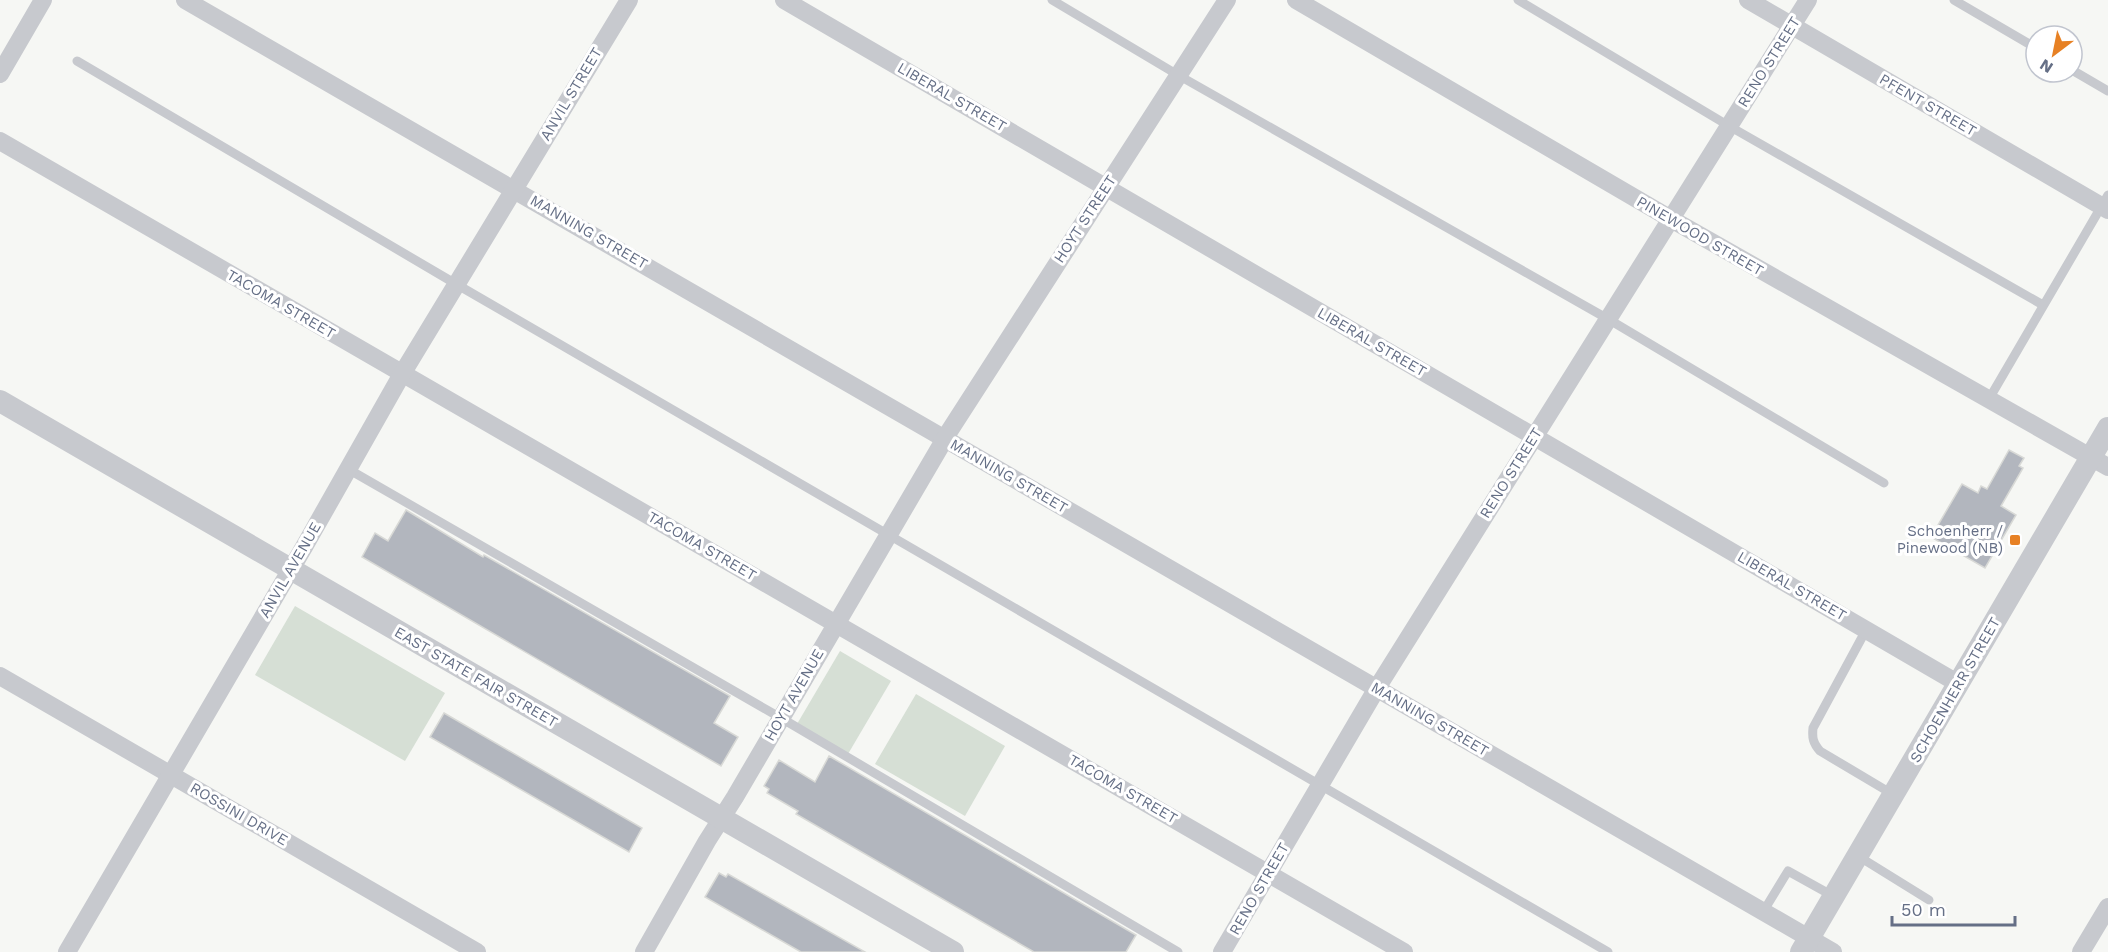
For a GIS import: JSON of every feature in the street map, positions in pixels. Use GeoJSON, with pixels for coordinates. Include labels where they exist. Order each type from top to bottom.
{"type":"FeatureCollection","features":[{"type":"Feature","properties":{"kind":"street"},"geometry":{"type":"LineString","coordinates":[[0,74],[43,0]]}},
{"type":"Feature","properties":{"kind":"street","name":"MANNING STREET"},"geometry":{"type":"LineString","coordinates":[[185,0],[1763,912],[1805,945],[1833,952]]}},
{"type":"Feature","properties":{"kind":"street","name":"ANVIL STREET"},"geometry":{"type":"LineString","coordinates":[[513,189],[628,0]]}},
{"type":"Feature","properties":{"kind":"street","name":"LIBERAL STREET"},"geometry":{"type":"LineString","coordinates":[[784,0],[1959,684]]}},
{"type":"Feature","properties":{"kind":"street","name":"HOYT STREET"},"geometry":{"type":"LineString","coordinates":[[945,439],[1227,0]]}},
{"type":"Feature","properties":{"kind":"street","name":"PINEWOOD STREET"},"geometry":{"type":"LineString","coordinates":[[1296,0],[1671,219],[2099,462]]}},
{"type":"Feature","properties":{"kind":"street","name":"PFENT STREET"},"geometry":{"type":"LineString","coordinates":[[1748,0],[2106,204]]}},
{"type":"Feature","properties":{"kind":"street","name":"RENO STREET"},"geometry":{"type":"LineString","coordinates":[[1222,952],[1377,688],[1808,0]]}},
{"type":"Feature","properties":{"kind":"street","name":"TACOMA STREET"},"geometry":{"type":"LineString","coordinates":[[0,141],[1404,952]]}},
{"type":"Feature","properties":{"kind":"street","name":"ANVIL AVENUE"},"geometry":{"type":"LineString","coordinates":[[67,952],[402,374],[513,189]]}},
{"type":"Feature","properties":{"kind":"street","name":"EAST STATE FAIR STREET"},"geometry":{"type":"LineString","coordinates":[[0,401],[953,952]]}},
{"type":"Feature","properties":{"kind":"street","name":"SCHOENHERR STREET"},"geometry":{"type":"LineString","coordinates":[[1805,945],[1959,684],[2099,462],[2108,428]]}},
{"type":"Feature","properties":{"kind":"street","name":"HOYT AVENUE"},"geometry":{"type":"LineString","coordinates":[[644,952],[945,439]]}},
{"type":"Feature","properties":{"kind":"street","name":"ROSSINI DRIVE"},"geometry":{"type":"LineString","coordinates":[[0,676],[477,952]]}},
{"type":"Feature","properties":{"kind":"street"},"geometry":{"type":"LineString","coordinates":[[2081,952],[2108,907]]}},
{"type":"Feature","properties":{"kind":"lane"},"geometry":{"type":"LineString","coordinates":[[1052,0],[1178,75],[1608,319],[1884,483]]}},
{"type":"Feature","properties":{"kind":"lane"},"geometry":{"type":"LineString","coordinates":[[1518,0],[1729,126],[2043,305]]}},
{"type":"Feature","properties":{"kind":"lane"},"geometry":{"type":"LineString","coordinates":[[1954,0],[2024,41]]}},
{"type":"Feature","properties":{"kind":"lane"},"geometry":{"type":"LineString","coordinates":[[77,60],[888,536],[1608,952]]}},
{"type":"Feature","properties":{"kind":"lane"},"geometry":{"type":"LineString","coordinates":[[2084,77],[2108,91]]}},
{"type":"Feature","properties":{"kind":"lane"},"geometry":{"type":"LineString","coordinates":[[1989,399],[2043,305],[2106,204]]}},
{"type":"Feature","properties":{"kind":"lane"},"geometry":{"type":"LineString","coordinates":[[348,469],[781,718],[1178,952]]}},
{"type":"Feature","properties":{"kind":"lane"},"geometry":{"type":"LineString","coordinates":[[1866,630],[1812,728],[1812,737],[1814,745],[1820,751],[1894,795]]}},
{"type":"Feature","properties":{"kind":"lane"},"geometry":{"type":"LineString","coordinates":[[1858,856],[1929,900]]}},
{"type":"Feature","properties":{"kind":"lane"},"geometry":{"type":"LineString","coordinates":[[1763,912],[1788,871],[1834,896]]}},
{"type":"Feature","properties":{"kind":"shaded area"},"geometry":{"type":"Polygon","coordinates":[[[295,606],[445,693],[405,761],[255,675],[295,606]]]}},
{"type":"Feature","properties":{"kind":"shaded area"},"geometry":{"type":"Polygon","coordinates":[[[840,651],[891,681],[848,754],[797,724],[840,651]]]}},
{"type":"Feature","properties":{"kind":"shaded area"},"geometry":{"type":"Polygon","coordinates":[[[916,694],[1005,746],[965,816],[875,764],[916,694]]]}},
{"type":"Feature","properties":{"kind":"building"},"geometry":{"type":"Polygon","coordinates":[[[2009,450],[2024,458],[2019,466],[2023,468],[2001,506],[2016,515],[1985,568],[1931,537],[1962,484],[1978,493],[1981,486],[1987,489],[2009,450]]]}},
{"type":"Feature","properties":{"kind":"building"},"geometry":{"type":"Polygon","coordinates":[[[406,510],[483,557],[484,555],[730,696],[714,723],[738,737],[721,766],[362,557],[375,533],[388,541],[406,510]]]}},
{"type":"Feature","properties":{"kind":"building"},"geometry":{"type":"Polygon","coordinates":[[[444,713],[642,828],[629,852],[430,737],[444,713]]]}},
{"type":"Feature","properties":{"kind":"building"},"geometry":{"type":"Polygon","coordinates":[[[829,756],[1136,935],[1126,952],[1034,952],[796,814],[798,811],[767,793],[769,789],[764,786],[779,760],[815,782],[829,756]]]}},
{"type":"Feature","properties":{"kind":"building"},"geometry":{"type":"Polygon","coordinates":[[[719,873],[726,877],[728,874],[865,952],[801,952],[705,897],[719,873]]]}},
{"type":"Feature","properties":{"kind":"place","name":"Schoenherr / Pinewood (NB)"},"geometry":{"type":"Point","coordinates":[2015,540]}}]}
